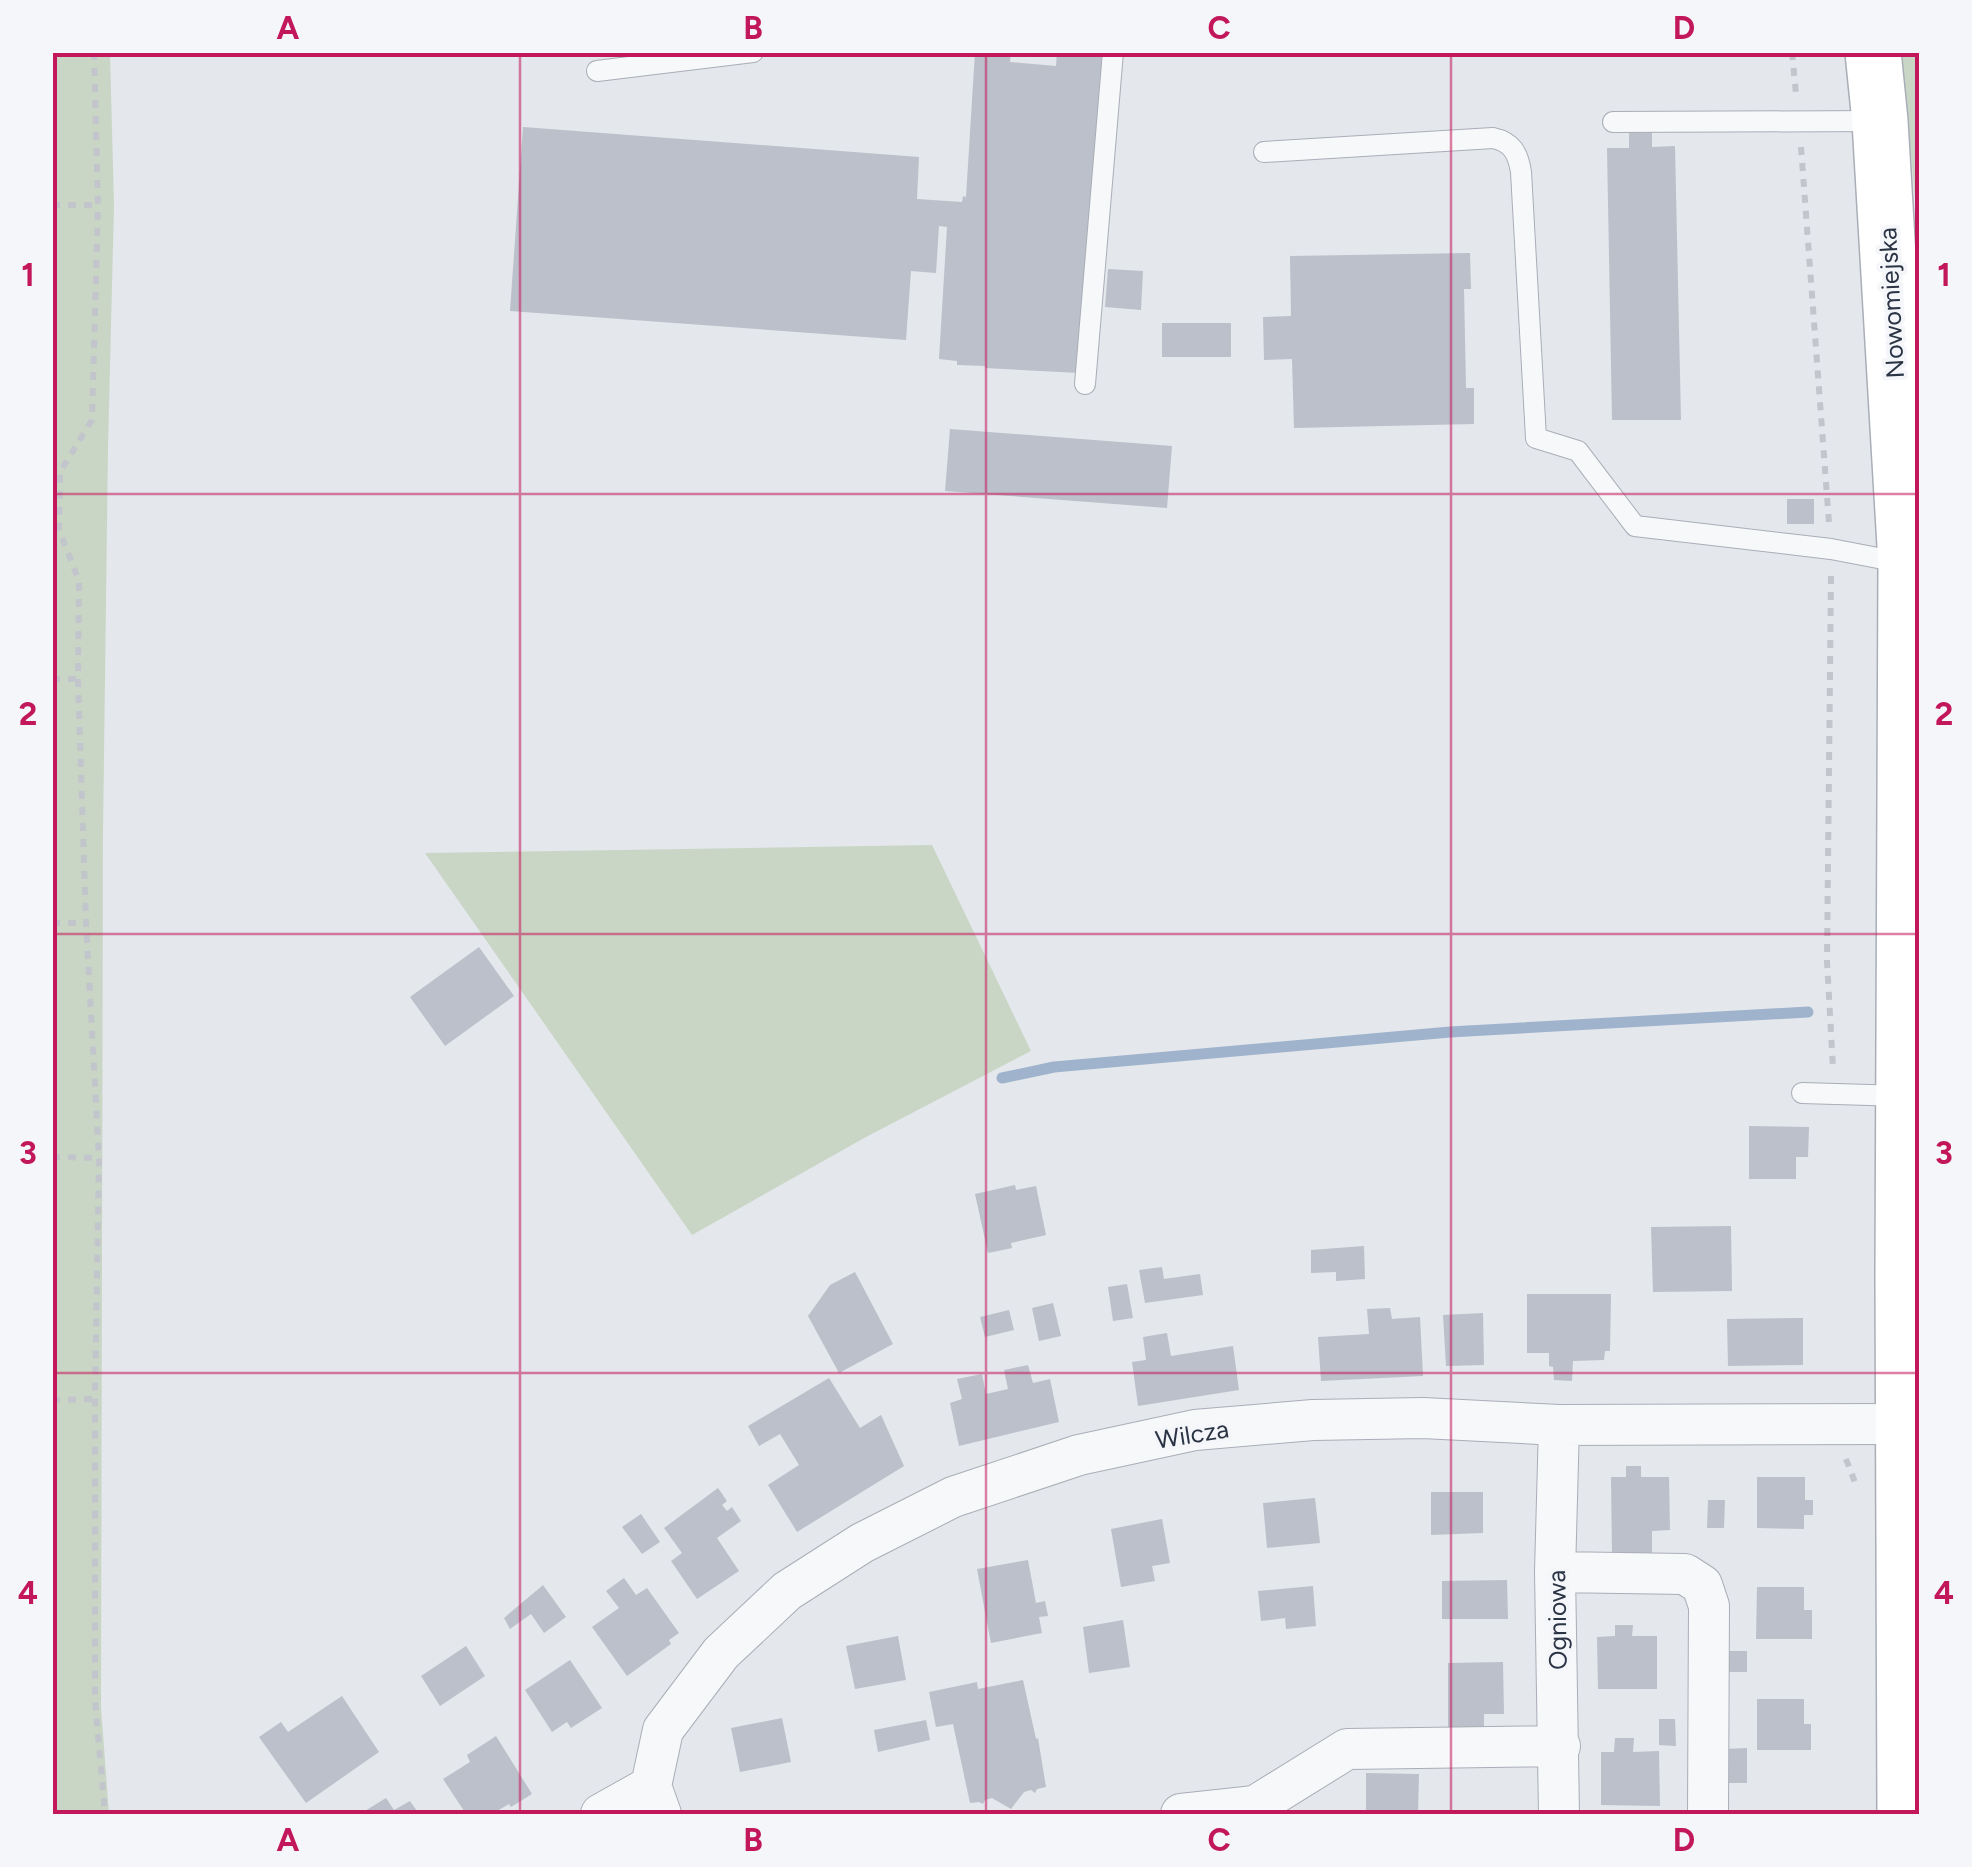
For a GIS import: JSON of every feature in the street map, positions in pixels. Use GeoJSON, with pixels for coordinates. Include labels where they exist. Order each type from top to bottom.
{"type":"FeatureCollection","features":[{"type":"Feature","properties":{"kind":"street","name":"Nowomiejska"},"geometry":{"type":"LineString","coordinates":[[1873,52],[1888,149],[1906,563],[1904,1424],[1911,1481],[1905,1814]]}},
{"type":"Feature","properties":{"kind":"street","name":"Wilcza"},"geometry":{"type":"LineString","coordinates":[[656,1800],[663,1730],[721,1653],[787,1590],[862,1543],[952,1497],[1079,1456],[1195,1430],[1314,1420],[1423,1418],[1559,1425],[1904,1424]]}},
{"type":"Feature","properties":{"kind":"street","name":"Ogniowa"},"geometry":{"type":"LineString","coordinates":[[1559,1425],[1559,1814]]}},
{"type":"Feature","properties":{"kind":"street"},"geometry":{"type":"LineString","coordinates":[[1556,1572],[1685,1574],[1702,1585],[1708,1606],[1708,1814]]}},
{"type":"Feature","properties":{"kind":"street"},"geometry":{"type":"LineString","coordinates":[[1181,1814],[1256,1806],[1347,1750],[1560,1746]]}},
{"type":"Feature","properties":{"kind":"street"},"geometry":{"type":"LineString","coordinates":[[601,1814],[656,1800]]}},
{"type":"Feature","properties":{"kind":"lane"},"geometry":{"type":"LineString","coordinates":[[597,71],[753,52]]}},
{"type":"Feature","properties":{"kind":"lane"},"geometry":{"type":"LineString","coordinates":[[1085,384],[1112,52]]}},
{"type":"Feature","properties":{"kind":"lane"},"geometry":{"type":"LineString","coordinates":[[1613,122],[1888,149]]}},
{"type":"Feature","properties":{"kind":"lane"},"geometry":{"type":"LineString","coordinates":[[1264,152],[1505,140],[1518,155],[1521,172],[1536,438],[1578,450],[1635,526],[1831,548],[1906,563]]}},
{"type":"Feature","properties":{"kind":"lane"},"geometry":{"type":"LineString","coordinates":[[1802,1093],[1905,1096]]}},
{"type":"Feature","properties":{"kind":"path"},"geometry":{"type":"LineString","coordinates":[[94,52],[98,205],[92,420],[56,472],[60,530],[79,582],[86,923],[99,1158],[95,1700],[104,1814]]}},
{"type":"Feature","properties":{"kind":"path"},"geometry":{"type":"LineString","coordinates":[[52,204],[98,205]]}},
{"type":"Feature","properties":{"kind":"path"},"geometry":{"type":"LineString","coordinates":[[52,679],[78,678]]}},
{"type":"Feature","properties":{"kind":"path"},"geometry":{"type":"LineString","coordinates":[[52,923],[86,923]]}},
{"type":"Feature","properties":{"kind":"path"},"geometry":{"type":"LineString","coordinates":[[52,1158],[99,1158]]}},
{"type":"Feature","properties":{"kind":"path"},"geometry":{"type":"LineString","coordinates":[[52,1400],[95,1399]]}},
{"type":"Feature","properties":{"kind":"green space"},"geometry":{"type":"Polygon","coordinates":[[[52,53],[110,53],[114,205],[103,833],[101,1707],[109,1814],[52,1814],[52,53]]]}},
{"type":"Feature","properties":{"kind":"green space"},"geometry":{"type":"Polygon","coordinates":[[[1902,53],[1919,53],[1919,244],[1902,53]]]}},
{"type":"Feature","properties":{"kind":"green space"},"geometry":{"type":"Polygon","coordinates":[[[932,845],[1031,1051],[866,1137],[692,1235],[425,853],[932,845]]]}},
{"type":"Feature","properties":{"kind":"building"},"geometry":{"type":"Polygon","coordinates":[[[975,52],[1011,52],[1010,62],[1056,66],[1057,52],[1102,55],[1079,373],[985,368],[939,359],[947,227],[939,226],[936,273],[911,271],[906,340],[510,311],[523,127],[919,157],[917,199],[962,202],[966,197],[975,52]]]}},
{"type":"Feature","properties":{"kind":"building"},"geometry":{"type":"Polygon","coordinates":[[[1652,132],[1652,147],[1675,146],[1681,420],[1612,420],[1607,148],[1629,148],[1629,133],[1652,132]]]}},
{"type":"Feature","properties":{"kind":"building"},"geometry":{"type":"Polygon","coordinates":[[[1470,253],[1471,289],[1464,289],[1466,388],[1474,388],[1474,424],[1294,428],[1292,359],[1264,360],[1263,317],[1291,316],[1290,256],[1470,253]]]}},
{"type":"Feature","properties":{"kind":"building"},"geometry":{"type":"Polygon","coordinates":[[[1108,269],[1143,271],[1141,310],[1105,307],[1108,269]]]}},
{"type":"Feature","properties":{"kind":"building"},"geometry":{"type":"Polygon","coordinates":[[[1162,323],[1231,323],[1231,357],[1162,357],[1162,323]]]}},
{"type":"Feature","properties":{"kind":"building"},"geometry":{"type":"Polygon","coordinates":[[[950,429],[1172,446],[1167,508],[945,491],[950,429]]]}},
{"type":"Feature","properties":{"kind":"building"},"geometry":{"type":"Polygon","coordinates":[[[1787,499],[1814,499],[1814,524],[1787,524],[1787,499]]]}},
{"type":"Feature","properties":{"kind":"building"},"geometry":{"type":"Polygon","coordinates":[[[479,947],[514,996],[445,1046],[410,997],[479,947]]]}},
{"type":"Feature","properties":{"kind":"building"},"geometry":{"type":"Polygon","coordinates":[[[1749,1126],[1809,1127],[1808,1157],[1796,1157],[1796,1179],[1749,1179],[1749,1126]]]}},
{"type":"Feature","properties":{"kind":"building"},"geometry":{"type":"Polygon","coordinates":[[[1015,1185],[1016,1190],[1036,1186],[1046,1235],[988,1253],[975,1194],[1015,1185]]]}},
{"type":"Feature","properties":{"kind":"building"},"geometry":{"type":"Polygon","coordinates":[[[1731,1226],[1732,1291],[1653,1292],[1651,1227],[1731,1226]]]}},
{"type":"Feature","properties":{"kind":"building"},"geometry":{"type":"Polygon","coordinates":[[[1364,1246],[1365,1279],[1336,1281],[1336,1272],[1311,1273],[1311,1250],[1364,1246]]]}},
{"type":"Feature","properties":{"kind":"building"},"geometry":{"type":"Polygon","coordinates":[[[1162,1267],[1164,1279],[1200,1274],[1203,1295],[1145,1303],[1139,1270],[1162,1267]]]}},
{"type":"Feature","properties":{"kind":"building"},"geometry":{"type":"Polygon","coordinates":[[[855,1272],[893,1344],[839,1373],[808,1316],[830,1285],[855,1272]]]}},
{"type":"Feature","properties":{"kind":"building"},"geometry":{"type":"Polygon","coordinates":[[[1127,1284],[1133,1318],[1113,1321],[1108,1287],[1127,1284]]]}},
{"type":"Feature","properties":{"kind":"building"},"geometry":{"type":"Polygon","coordinates":[[[1527,1294],[1611,1294],[1610,1351],[1605,1351],[1604,1360],[1573,1361],[1572,1381],[1554,1380],[1549,1353],[1527,1353],[1527,1294]]]}},
{"type":"Feature","properties":{"kind":"building"},"geometry":{"type":"Polygon","coordinates":[[[1053,1303],[1061,1336],[1039,1341],[1032,1308],[1053,1303]]]}},
{"type":"Feature","properties":{"kind":"building"},"geometry":{"type":"Polygon","coordinates":[[[1390,1308],[1392,1319],[1420,1317],[1423,1376],[1321,1381],[1318,1337],[1369,1334],[1367,1309],[1390,1308]]]}},
{"type":"Feature","properties":{"kind":"building"},"geometry":{"type":"Polygon","coordinates":[[[1009,1310],[1014,1330],[985,1337],[980,1317],[1009,1310]]]}},
{"type":"Feature","properties":{"kind":"building"},"geometry":{"type":"Polygon","coordinates":[[[1483,1313],[1484,1365],[1446,1366],[1443,1315],[1483,1313]]]}},
{"type":"Feature","properties":{"kind":"building"},"geometry":{"type":"Polygon","coordinates":[[[1803,1318],[1803,1365],[1728,1366],[1727,1319],[1803,1318]]]}},
{"type":"Feature","properties":{"kind":"building"},"geometry":{"type":"Polygon","coordinates":[[[1167,1333],[1171,1356],[1233,1346],[1239,1390],[1138,1406],[1132,1362],[1146,1360],[1143,1337],[1167,1333]]]}},
{"type":"Feature","properties":{"kind":"building"},"geometry":{"type":"Polygon","coordinates":[[[1028,1365],[1033,1383],[1050,1379],[1059,1422],[959,1446],[950,1403],[962,1399],[957,1379],[982,1374],[986,1394],[1008,1389],[1004,1370],[1028,1365]]]}},
{"type":"Feature","properties":{"kind":"building"},"geometry":{"type":"Polygon","coordinates":[[[829,1378],[860,1428],[881,1415],[904,1466],[797,1532],[768,1485],[799,1465],[780,1434],[759,1446],[748,1426],[829,1378]]]}},
{"type":"Feature","properties":{"kind":"building"},"geometry":{"type":"Polygon","coordinates":[[[1626,1466],[1641,1466],[1641,1477],[1669,1477],[1670,1530],[1652,1531],[1652,1555],[1612,1554],[1611,1477],[1626,1477],[1626,1466]]]}},
{"type":"Feature","properties":{"kind":"building"},"geometry":{"type":"Polygon","coordinates":[[[1757,1477],[1805,1477],[1805,1500],[1813,1500],[1813,1515],[1804,1515],[1804,1529],[1757,1528],[1757,1477]]]}},
{"type":"Feature","properties":{"kind":"building"},"geometry":{"type":"Polygon","coordinates":[[[718,1488],[727,1501],[722,1505],[727,1511],[732,1507],[741,1521],[717,1538],[739,1571],[697,1599],[671,1561],[682,1553],[664,1528],[718,1488]]]}},
{"type":"Feature","properties":{"kind":"building"},"geometry":{"type":"Polygon","coordinates":[[[1431,1492],[1483,1492],[1483,1533],[1431,1535],[1431,1492]]]}},
{"type":"Feature","properties":{"kind":"building"},"geometry":{"type":"Polygon","coordinates":[[[1315,1498],[1320,1543],[1267,1548],[1263,1503],[1315,1498]]]}},
{"type":"Feature","properties":{"kind":"building"},"geometry":{"type":"Polygon","coordinates":[[[1708,1500],[1725,1500],[1724,1528],[1707,1528],[1708,1500]]]}},
{"type":"Feature","properties":{"kind":"building"},"geometry":{"type":"Polygon","coordinates":[[[641,1514],[660,1542],[642,1554],[622,1527],[641,1514]]]}},
{"type":"Feature","properties":{"kind":"building"},"geometry":{"type":"Polygon","coordinates":[[[1162,1519],[1170,1563],[1152,1566],[1155,1581],[1121,1587],[1111,1529],[1162,1519]]]}},
{"type":"Feature","properties":{"kind":"building"},"geometry":{"type":"Polygon","coordinates":[[[1028,1560],[1036,1603],[1045,1601],[1048,1616],[1039,1617],[1042,1633],[991,1643],[977,1569],[1028,1560]]]}},
{"type":"Feature","properties":{"kind":"building"},"geometry":{"type":"Polygon","coordinates":[[[624,1578],[636,1595],[647,1588],[679,1633],[669,1640],[671,1644],[627,1676],[592,1627],[619,1608],[606,1591],[624,1578]]]}},
{"type":"Feature","properties":{"kind":"building"},"geometry":{"type":"Polygon","coordinates":[[[1507,1580],[1508,1619],[1442,1619],[1442,1581],[1507,1580]]]}},
{"type":"Feature","properties":{"kind":"building"},"geometry":{"type":"Polygon","coordinates":[[[543,1585],[566,1617],[544,1633],[531,1614],[510,1629],[504,1618],[543,1585]]]}},
{"type":"Feature","properties":{"kind":"building"},"geometry":{"type":"Polygon","coordinates":[[[1313,1586],[1316,1626],[1286,1629],[1285,1618],[1261,1621],[1258,1591],[1313,1586]]]}},
{"type":"Feature","properties":{"kind":"building"},"geometry":{"type":"Polygon","coordinates":[[[1757,1587],[1804,1587],[1804,1610],[1812,1610],[1812,1639],[1756,1639],[1757,1587]]]}},
{"type":"Feature","properties":{"kind":"building"},"geometry":{"type":"Polygon","coordinates":[[[1123,1620],[1130,1667],[1089,1673],[1083,1627],[1123,1620]]]}},
{"type":"Feature","properties":{"kind":"building"},"geometry":{"type":"Polygon","coordinates":[[[1615,1625],[1633,1625],[1632,1636],[1657,1636],[1657,1689],[1598,1689],[1597,1637],[1615,1636],[1615,1625]]]}},
{"type":"Feature","properties":{"kind":"building"},"geometry":{"type":"Polygon","coordinates":[[[898,1636],[906,1680],[855,1689],[846,1646],[898,1636]]]}},
{"type":"Feature","properties":{"kind":"building"},"geometry":{"type":"Polygon","coordinates":[[[466,1646],[485,1676],[440,1706],[421,1676],[466,1646]]]}},
{"type":"Feature","properties":{"kind":"building"},"geometry":{"type":"Polygon","coordinates":[[[1722,1651],[1747,1651],[1747,1672],[1721,1672],[1722,1651]]]}},
{"type":"Feature","properties":{"kind":"building"},"geometry":{"type":"Polygon","coordinates":[[[570,1660],[602,1708],[571,1728],[567,1722],[552,1732],[525,1690],[570,1660]]]}},
{"type":"Feature","properties":{"kind":"building"},"geometry":{"type":"Polygon","coordinates":[[[1503,1662],[1504,1714],[1484,1714],[1484,1728],[1448,1729],[1448,1663],[1503,1662]]]}},
{"type":"Feature","properties":{"kind":"building"},"geometry":{"type":"Polygon","coordinates":[[[1023,1680],[1046,1787],[1035,1793],[1024,1792],[1011,1809],[992,1798],[983,1804],[970,1803],[953,1724],[936,1727],[929,1692],[977,1682],[978,1689],[1023,1680]]]}},
{"type":"Feature","properties":{"kind":"building"},"geometry":{"type":"Polygon","coordinates":[[[342,1696],[379,1752],[306,1803],[259,1737],[281,1722],[288,1732],[342,1696]]]}},
{"type":"Feature","properties":{"kind":"building"},"geometry":{"type":"Polygon","coordinates":[[[1757,1699],[1804,1699],[1804,1724],[1811,1724],[1811,1750],[1757,1750],[1757,1699]]]}},
{"type":"Feature","properties":{"kind":"building"},"geometry":{"type":"Polygon","coordinates":[[[782,1718],[791,1762],[740,1772],[731,1728],[782,1718]]]}},
{"type":"Feature","properties":{"kind":"building"},"geometry":{"type":"Polygon","coordinates":[[[1659,1719],[1675,1719],[1676,1746],[1659,1745],[1659,1719]]]}},
{"type":"Feature","properties":{"kind":"building"},"geometry":{"type":"Polygon","coordinates":[[[926,1720],[930,1740],[878,1752],[874,1730],[926,1720]]]}},
{"type":"Feature","properties":{"kind":"building"},"geometry":{"type":"Polygon","coordinates":[[[496,1736],[532,1794],[492,1814],[466,1814],[443,1779],[470,1762],[467,1755],[496,1736]]]}},
{"type":"Feature","properties":{"kind":"building"},"geometry":{"type":"Polygon","coordinates":[[[1615,1738],[1634,1738],[1633,1752],[1659,1751],[1660,1806],[1601,1805],[1601,1752],[1614,1752],[1615,1738]]]}},
{"type":"Feature","properties":{"kind":"building"},"geometry":{"type":"Polygon","coordinates":[[[1747,1748],[1747,1783],[1725,1783],[1724,1749],[1747,1748]]]}},
{"type":"Feature","properties":{"kind":"building"},"geometry":{"type":"Polygon","coordinates":[[[1366,1773],[1419,1774],[1418,1814],[1366,1814],[1366,1773]]]}},
{"type":"Feature","properties":{"kind":"building"},"geometry":{"type":"Polygon","coordinates":[[[386,1798],[394,1810],[410,1801],[419,1814],[360,1814],[386,1798]]]}},
{"type":"Feature","properties":{"kind":"waterway"},"geometry":{"type":"LineString","coordinates":[[1002,1078],[1054,1067],[1450,1032],[1808,1012]]}}]}
